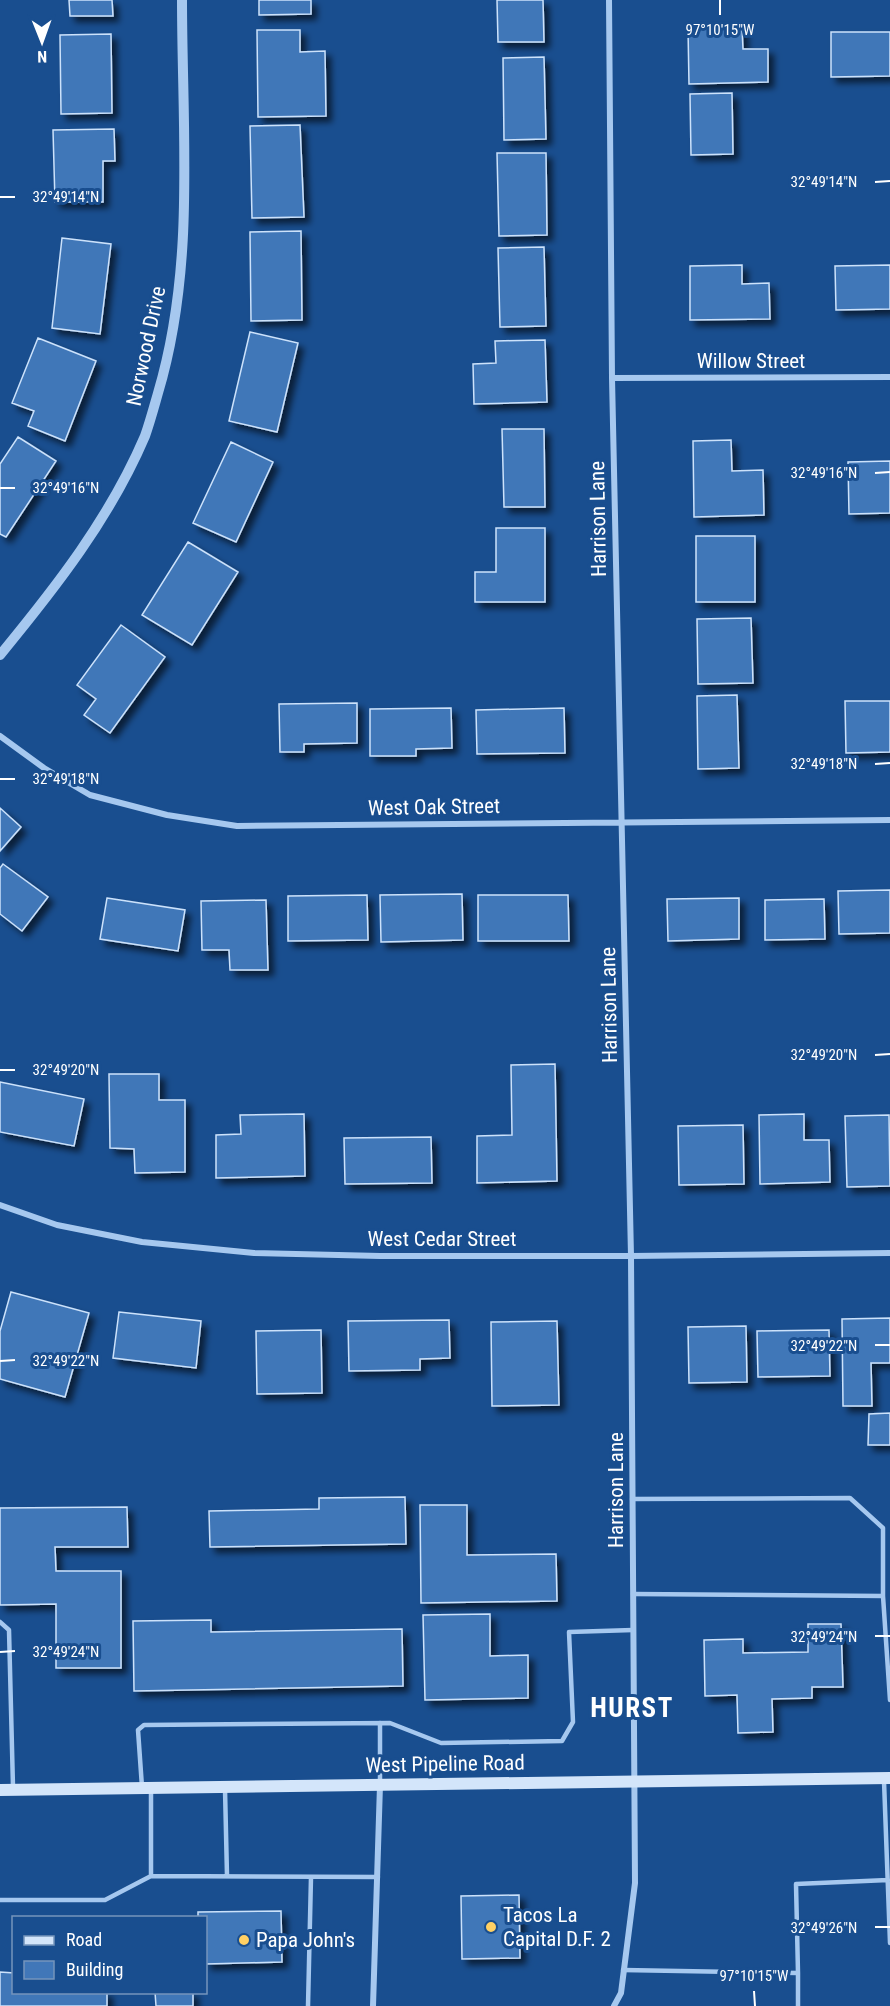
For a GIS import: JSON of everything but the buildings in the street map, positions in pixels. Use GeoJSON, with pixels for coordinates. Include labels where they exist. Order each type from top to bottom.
{"type":"FeatureCollection","features":[{"type":"Feature","properties":{"kind":"main road","name":"West Pipeline Road"},"geometry":{"type":"LineString","coordinates":[[6,1790],[887,1778]]}},
{"type":"Feature","properties":{"kind":"street","name":"Norwood Drive"},"geometry":{"type":"LineString","coordinates":[[0,655],[59,583],[86,545],[129,471],[146,434],[169,354],[178,304],[183,254],[182,0]]}},
{"type":"Feature","properties":{"kind":"street","name":"Harrison Lane"},"geometry":{"type":"LineString","coordinates":[[609,0],[612,378],[631,1256],[635,1883],[621,1993],[614,2006]]}},
{"type":"Feature","properties":{"kind":"street","name":"Willow Street"},"geometry":{"type":"LineString","coordinates":[[612,378],[890,377]]}},
{"type":"Feature","properties":{"kind":"street","name":"West Oak Street"},"geometry":{"type":"LineString","coordinates":[[0,736],[44,768],[90,795],[167,815],[237,826],[890,820]]}},
{"type":"Feature","properties":{"kind":"street","name":"West Cedar Street"},"geometry":{"type":"LineString","coordinates":[[0,1204],[57,1225],[142,1242],[254,1253],[380,1256],[890,1253]]}},
{"type":"Feature","properties":{"kind":"street"},"geometry":{"type":"LineString","coordinates":[[373,2006],[380,1785]]}},
{"type":"Feature","properties":{"kind":"lane"},"geometry":{"type":"LineString","coordinates":[[632,1499],[850,1498],[883,1528],[883,1596],[890,1700]]}},
{"type":"Feature","properties":{"kind":"lane"},"geometry":{"type":"LineString","coordinates":[[633,1594],[883,1596]]}},
{"type":"Feature","properties":{"kind":"lane"},"geometry":{"type":"LineString","coordinates":[[0,1622],[9,1630],[6,1790]]}},
{"type":"Feature","properties":{"kind":"lane"},"geometry":{"type":"LineString","coordinates":[[151,1876],[146,1788],[138,1730],[144,1725],[390,1723],[441,1743],[562,1741],[573,1722],[569,1632],[633,1630]]}},
{"type":"Feature","properties":{"kind":"lane"},"geometry":{"type":"LineString","coordinates":[[380,1724],[380,1785]]}},
{"type":"Feature","properties":{"kind":"lane"},"geometry":{"type":"LineString","coordinates":[[887,1778],[890,1942]]}},
{"type":"Feature","properties":{"kind":"lane"},"geometry":{"type":"LineString","coordinates":[[225,1787],[227,1876]]}},
{"type":"Feature","properties":{"kind":"lane"},"geometry":{"type":"LineString","coordinates":[[0,1900],[105,1900],[151,1876],[378,1877]]}},
{"type":"Feature","properties":{"kind":"lane"},"geometry":{"type":"LineString","coordinates":[[308,2006],[311,1877]]}},
{"type":"Feature","properties":{"kind":"lane"},"geometry":{"type":"LineString","coordinates":[[798,2006],[796,1884],[888,1880]]}},
{"type":"Feature","properties":{"kind":"lane"},"geometry":{"type":"LineString","coordinates":[[623,1970],[798,1973]]}},
{"type":"Feature","properties":{"kind":"place","name":"Tacos La Capital D.F. 2"},"geometry":{"type":"Point","coordinates":[491,1927]}},
{"type":"Feature","properties":{"kind":"place","name":"Papa John's"},"geometry":{"type":"Point","coordinates":[244,1940]}},
{"type":"Feature","properties":{"kind":"district","name":"HURST"},"geometry":{"type":"Point","coordinates":[632,1708]}}]}
